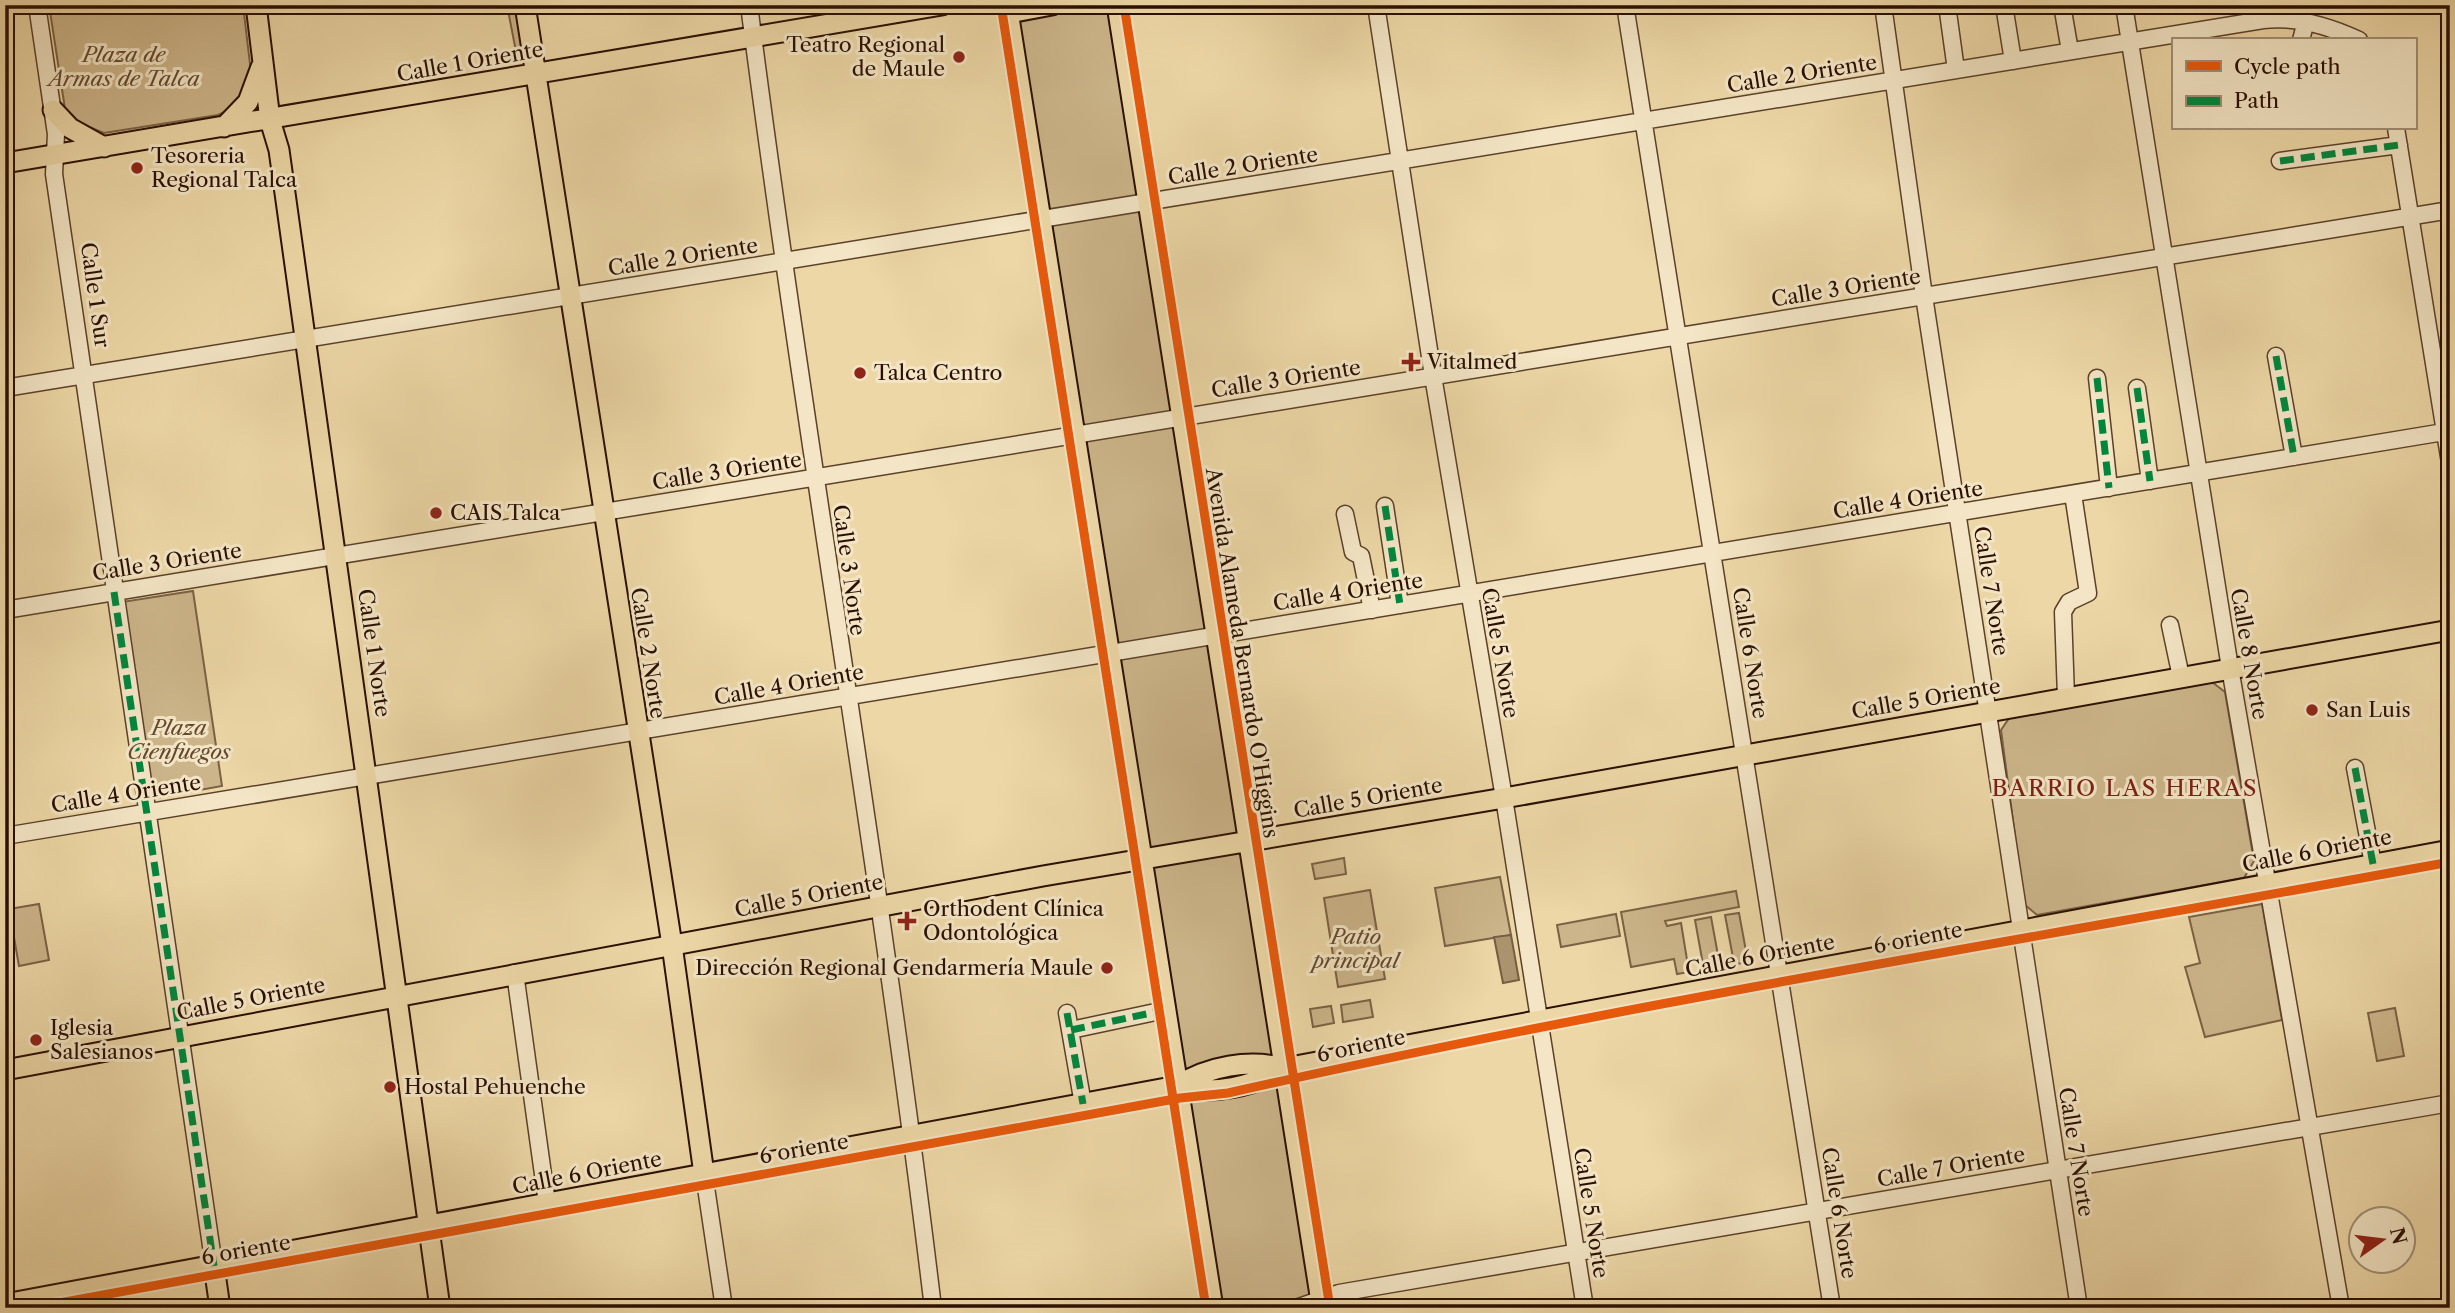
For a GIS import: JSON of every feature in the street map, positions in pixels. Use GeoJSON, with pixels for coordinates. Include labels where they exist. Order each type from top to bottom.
{"type":"FeatureCollection","features":[{"type":"Feature","properties":{"kind":"main road","name":"Calle 1 Norte"},"geometry":{"type":"LineString","coordinates":[[256,5],[270,120],[279,150],[307,339],[440,1308]]}},
{"type":"Feature","properties":{"kind":"main road","name":"Calle 2 Norte"},"geometry":{"type":"LineString","coordinates":[[524,5],[672,945],[704,1174]]}},
{"type":"Feature","properties":{"kind":"main road","name":"Calle 1 Oriente"},"geometry":{"type":"LineString","coordinates":[[5,163],[942,5]]}},
{"type":"Feature","properties":{"kind":"main road"},"geometry":{"type":"LineString","coordinates":[[1052,5],[1008,9],[1213,1308]]}},
{"type":"Feature","properties":{"kind":"main road","name":"Avenida Alameda Bernardo O'Higgins"},"geometry":{"type":"LineString","coordinates":[[1117,5],[1322,1303]]}},
{"type":"Feature","properties":{"kind":"main road"},"geometry":{"type":"LineString","coordinates":[[224,127],[248,102],[263,59]]}},
{"type":"Feature","properties":{"kind":"main road"},"geometry":{"type":"LineString","coordinates":[[53,110],[70,128],[104,146]]}},
{"type":"Feature","properties":{"kind":"main road","name":"Calle 5 Oriente"},"geometry":{"type":"LineString","coordinates":[[5,1070],[878,906],[2450,630]]}},
{"type":"Feature","properties":{"kind":"main road","name":"Calle 6 Oriente"},"geometry":{"type":"LineString","coordinates":[[5,1304],[1177,1086],[1226,1066],[1247,1064],[1285,1068],[2450,850]]}},
{"type":"Feature","properties":{"kind":"main road"},"geometry":{"type":"LineString","coordinates":[[214,1266],[220,1308]]}},
{"type":"Feature","properties":{"kind":"street","name":"Calle 1 Sur"},"geometry":{"type":"LineString","coordinates":[[37,5],[56,134],[54,174],[214,1266]]}},
{"type":"Feature","properties":{"kind":"street","name":"Calle 3 Norte"},"geometry":{"type":"LineString","coordinates":[[749,5],[782,263],[912,1135],[933,1308]]}},
{"type":"Feature","properties":{"kind":"street","name":"Calle 5 Norte"},"geometry":{"type":"LineString","coordinates":[[1376,5],[1433,376],[1504,798],[1585,1308]]}},
{"type":"Feature","properties":{"kind":"street","name":"Calle 6 Norte"},"geometry":{"type":"LineString","coordinates":[[1625,5],[1832,1308]]}},
{"type":"Feature","properties":{"kind":"street","name":"Calle 7 Norte"},"geometry":{"type":"LineString","coordinates":[[1883,5],[1924,296],[2079,1308]]}},
{"type":"Feature","properties":{"kind":"street"},"geometry":{"type":"LineString","coordinates":[[1947,5],[1956,70]]}},
{"type":"Feature","properties":{"kind":"street"},"geometry":{"type":"LineString","coordinates":[[2004,5],[2013,61]]}},
{"type":"Feature","properties":{"kind":"street"},"geometry":{"type":"LineString","coordinates":[[2062,5],[2070,51]]}},
{"type":"Feature","properties":{"kind":"street","name":"Calle 8 Norte"},"geometry":{"type":"LineString","coordinates":[[2124,5],[2230,668],[2341,1308]]}},
{"type":"Feature","properties":{"kind":"street","name":"Calle 2 Oriente"},"geometry":{"type":"LineString","coordinates":[[5,388],[2263,20],[2284,18],[2306,22],[2353,38]]}},
{"type":"Feature","properties":{"kind":"street"},"geometry":{"type":"LineString","coordinates":[[2302,38],[2306,22]]}},
{"type":"Feature","properties":{"kind":"street"},"geometry":{"type":"LineString","coordinates":[[2396,130],[2450,463]]}},
{"type":"Feature","properties":{"kind":"street"},"geometry":{"type":"LineString","coordinates":[[2280,161],[2399,145]]}},
{"type":"Feature","properties":{"kind":"street","name":"Calle 3 Oriente"},"geometry":{"type":"LineString","coordinates":[[5,610],[2450,210]]}},
{"type":"Feature","properties":{"kind":"street"},"geometry":{"type":"LineString","coordinates":[[2276,356],[2294,457]]}},
{"type":"Feature","properties":{"kind":"street"},"geometry":{"type":"LineString","coordinates":[[2097,378],[2109,488]]}},
{"type":"Feature","properties":{"kind":"street"},"geometry":{"type":"LineString","coordinates":[[2137,388],[2150,481]]}},
{"type":"Feature","properties":{"kind":"street","name":"Calle 4 Oriente"},"geometry":{"type":"LineString","coordinates":[[5,836],[2447,432]]}},
{"type":"Feature","properties":{"kind":"street"},"geometry":{"type":"LineString","coordinates":[[2066,697],[2063,612],[2069,602],[2088,593],[2073,494]]}},
{"type":"Feature","properties":{"kind":"street"},"geometry":{"type":"LineString","coordinates":[[1385,506],[1400,605]]}},
{"type":"Feature","properties":{"kind":"street"},"geometry":{"type":"LineString","coordinates":[[1345,514],[1353,552],[1361,556],[1364,565],[1372,610]]}},
{"type":"Feature","properties":{"kind":"street"},"geometry":{"type":"LineString","coordinates":[[2170,625],[2181,677]]}},
{"type":"Feature","properties":{"kind":"street"},"geometry":{"type":"LineString","coordinates":[[2355,768],[2373,864]]}},
{"type":"Feature","properties":{"kind":"street"},"geometry":{"type":"LineString","coordinates":[[515,973],[548,1203]]}},
{"type":"Feature","properties":{"kind":"street"},"geometry":{"type":"LineString","coordinates":[[1071,1030],[1165,1010]]}},
{"type":"Feature","properties":{"kind":"street"},"geometry":{"type":"LineString","coordinates":[[1067,1013],[1083,1104]]}},
{"type":"Feature","properties":{"kind":"street","name":"Calle 7 Oriente"},"geometry":{"type":"LineString","coordinates":[[1296,1308],[1322,1303],[1339,1293],[2450,1103]]}},
{"type":"Feature","properties":{"kind":"street","name":"Calle 2 Norte"},"geometry":{"type":"LineString","coordinates":[[704,1174],[724,1308]]}},
{"type":"Feature","properties":{"kind":"green space","name":"Plaza de Armas de Talca"},"geometry":{"type":"Polygon","coordinates":[[[49,5],[243,5],[252,81],[231,109],[218,115],[104,133],[79,123],[65,109],[49,5]]]}},
{"type":"Feature","properties":{"kind":"green space"},"geometry":{"type":"Polygon","coordinates":[[[507,5],[520,5],[528,61],[518,62],[507,5]]]}},
{"type":"Feature","properties":{"kind":"green space"},"geometry":{"type":"Polygon","coordinates":[[[1079,5],[1110,5],[1275,1056],[1190,1071],[1184,1070],[1016,26],[1022,17],[1079,5]]]}},
{"type":"Feature","properties":{"kind":"green space","name":"Plaza Cienfuegos"},"geometry":{"type":"Polygon","coordinates":[[[193,591],[222,786],[150,799],[122,602],[193,591]]]}},
{"type":"Feature","properties":{"kind":"green space"},"geometry":{"type":"Polygon","coordinates":[[[2212,682],[2225,692],[2254,861],[2244,878],[2037,915],[2024,904],[2001,730],[2012,714],[2212,682]]]}},
{"type":"Feature","properties":{"kind":"green space"},"geometry":{"type":"Polygon","coordinates":[[[1344,858],[1346,874],[1315,879],[1312,864],[1344,858]]]}},
{"type":"Feature","properties":{"kind":"green space"},"geometry":{"type":"Polygon","coordinates":[[[1500,877],[1511,935],[1445,946],[1435,888],[1500,877]]]}},
{"type":"Feature","properties":{"kind":"green space","name":"Patio principal"},"geometry":{"type":"Polygon","coordinates":[[[1370,890],[1385,979],[1338,987],[1324,898],[1370,890]]]}},
{"type":"Feature","properties":{"kind":"green space"},"geometry":{"type":"Polygon","coordinates":[[[1736,891],[1739,907],[1665,921],[1667,926],[1681,923],[1689,972],[1677,974],[1674,959],[1631,967],[1621,912],[1736,891]]]}},
{"type":"Feature","properties":{"kind":"green space"},"geometry":{"type":"Polygon","coordinates":[[[39,904],[49,960],[19,966],[9,909],[39,904]]]}},
{"type":"Feature","properties":{"kind":"green space"},"geometry":{"type":"Polygon","coordinates":[[[2262,904],[2282,1020],[2205,1037],[2185,967],[2200,963],[2189,917],[2262,904]]]}},
{"type":"Feature","properties":{"kind":"green space"},"geometry":{"type":"Polygon","coordinates":[[[1739,913],[1748,962],[1704,970],[1695,920],[1711,917],[1720,966],[1734,963],[1725,915],[1739,913]]]}},
{"type":"Feature","properties":{"kind":"green space"},"geometry":{"type":"Polygon","coordinates":[[[1616,914],[1620,936],[1561,947],[1557,925],[1616,914]]]}},
{"type":"Feature","properties":{"kind":"green space"},"geometry":{"type":"Polygon","coordinates":[[[1370,1000],[1373,1017],[1343,1022],[1341,1005],[1370,1000]]]}},
{"type":"Feature","properties":{"kind":"green space"},"geometry":{"type":"Polygon","coordinates":[[[1331,1006],[1334,1023],[1313,1027],[1310,1009],[1331,1006]]]}},
{"type":"Feature","properties":{"kind":"green space"},"geometry":{"type":"Polygon","coordinates":[[[2395,1008],[2404,1056],[2377,1061],[2368,1013],[2395,1008]]]}},
{"type":"Feature","properties":{"kind":"green space"},"geometry":{"type":"Polygon","coordinates":[[[1279,1084],[1317,1308],[1220,1308],[1189,1102],[1279,1084]]]}},
{"type":"Feature","properties":{"kind":"shaded area"},"geometry":{"type":"Polygon","coordinates":[[[1511,935],[1519,980],[1503,983],[1494,937],[1511,935]]]}},
{"type":"Feature","properties":{"kind":"marked path"},"geometry":{"type":"LineString","coordinates":[[2280,161],[2399,145]]}},
{"type":"Feature","properties":{"kind":"marked path"},"geometry":{"type":"LineString","coordinates":[[2276,356],[2294,457]]}},
{"type":"Feature","properties":{"kind":"marked path"},"geometry":{"type":"LineString","coordinates":[[2097,378],[2109,488]]}},
{"type":"Feature","properties":{"kind":"marked path"},"geometry":{"type":"LineString","coordinates":[[2137,388],[2150,481]]}},
{"type":"Feature","properties":{"kind":"marked path"},"geometry":{"type":"LineString","coordinates":[[1385,506],[1400,605]]}},
{"type":"Feature","properties":{"kind":"marked path"},"geometry":{"type":"LineString","coordinates":[[114,592],[214,1266]]}},
{"type":"Feature","properties":{"kind":"marked path"},"geometry":{"type":"LineString","coordinates":[[2355,768],[2373,864]]}},
{"type":"Feature","properties":{"kind":"marked path"},"geometry":{"type":"LineString","coordinates":[[1071,1030],[1165,1010]]}},
{"type":"Feature","properties":{"kind":"marked path"},"geometry":{"type":"LineString","coordinates":[[1067,1013],[1083,1104]]}},
{"type":"Feature","properties":{"kind":"cycle path"},"geometry":{"type":"LineString","coordinates":[[1001,5],[1206,1308]]}},
{"type":"Feature","properties":{"kind":"cycle path"},"geometry":{"type":"LineString","coordinates":[[1124,5],[1330,1308]]}},
{"type":"Feature","properties":{"kind":"cycle path","name":"6 oriente"},"geometry":{"type":"LineString","coordinates":[[32,1308],[1180,1098],[1228,1093],[1685,1000],[2450,862]]}},
{"type":"Feature","properties":{"kind":"place","name":"Teatro Regional de Maule"},"geometry":{"type":"Point","coordinates":[959,57]}},
{"type":"Feature","properties":{"kind":"place","name":"Tesoreria Regional Talca"},"geometry":{"type":"Point","coordinates":[137,168]}},
{"type":"Feature","properties":{"kind":"place","name":"Vitalmed"},"geometry":{"type":"Point","coordinates":[1411,362]}},
{"type":"Feature","properties":{"kind":"place","name":"Talca Centro"},"geometry":{"type":"Point","coordinates":[860,373]}},
{"type":"Feature","properties":{"kind":"place","name":"CAIS Talca"},"geometry":{"type":"Point","coordinates":[436,513]}},
{"type":"Feature","properties":{"kind":"place","name":"San Luis"},"geometry":{"type":"Point","coordinates":[2312,710]}},
{"type":"Feature","properties":{"kind":"place","name":"Orthodent Clínica Odontológica"},"geometry":{"type":"Point","coordinates":[907,921]}},
{"type":"Feature","properties":{"kind":"place","name":"Dirección Regional Gendarmería Maule"},"geometry":{"type":"Point","coordinates":[1107,968]}},
{"type":"Feature","properties":{"kind":"place","name":"Iglesia Salesianos"},"geometry":{"type":"Point","coordinates":[36,1040]}},
{"type":"Feature","properties":{"kind":"place","name":"Hostal Pehuenche"},"geometry":{"type":"Point","coordinates":[390,1087]}},
{"type":"Feature","properties":{"kind":"district","name":"BARRIO LAS HERAS"},"geometry":{"type":"Point","coordinates":[2125,788]}}]}
